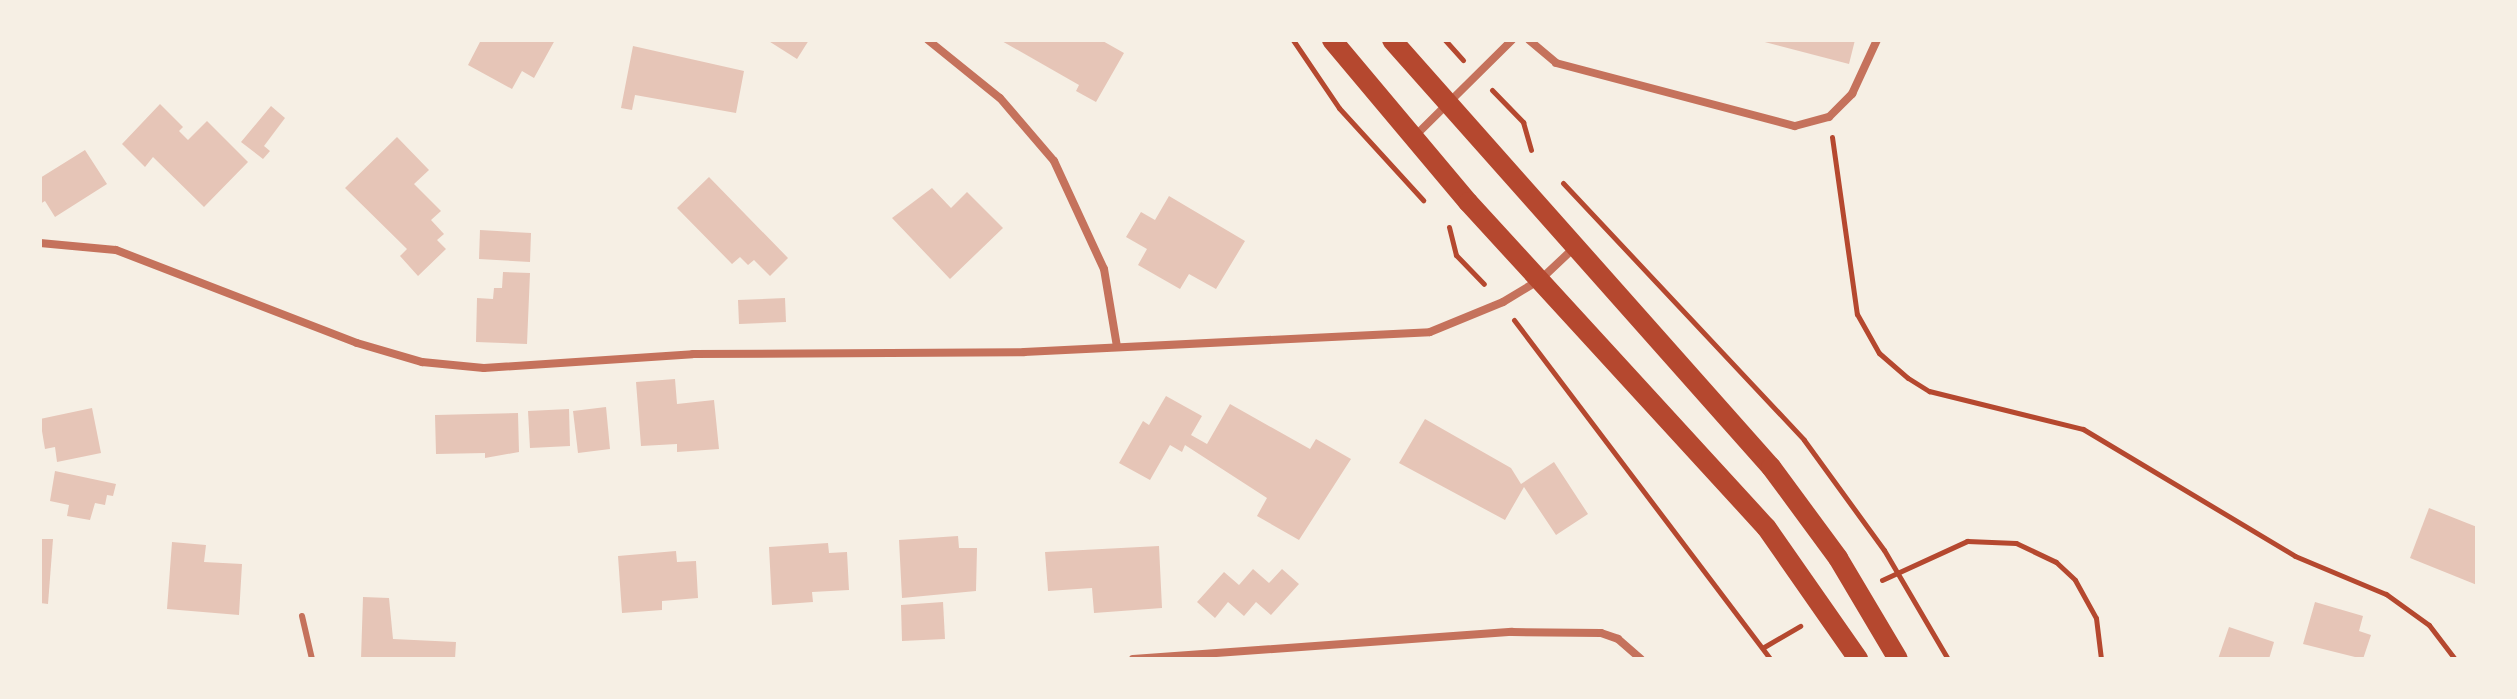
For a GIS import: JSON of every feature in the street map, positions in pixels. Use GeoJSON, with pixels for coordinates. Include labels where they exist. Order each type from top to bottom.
{"type":"FeatureCollection","features":[{"type":"Feature","properties":{"kind":"main road"},"geometry":{"type":"LineString","coordinates":[[1332,40],[1412,138],[1766,527],[1858,659]]}},
{"type":"Feature","properties":{"kind":"main road"},"geometry":{"type":"LineString","coordinates":[[1392,40],[1448,107],[1771,467],[1838,558],[1898,659]]}},
{"type":"Feature","properties":{"kind":"street"},"geometry":{"type":"LineString","coordinates":[[928,40],[1000,98],[1054,161],[1104,269],[1117,347]]}},
{"type":"Feature","properties":{"kind":"street"},"geometry":{"type":"LineString","coordinates":[[1412,138],[1480,77],[1512,40]]}},
{"type":"Feature","properties":{"kind":"street"},"geometry":{"type":"LineString","coordinates":[[1529,40],[1556,63],[1795,126],[1829,117],[1852,94],[1877,40]]}},
{"type":"Feature","properties":{"kind":"street"},"geometry":{"type":"LineString","coordinates":[[40,243],[116,250],[357,343],[422,362],[484,368],[693,354],[1117,347],[1430,332],[1503,302],[1541,279],[1576,247]]}},
{"type":"Feature","properties":{"kind":"street"},"geometry":{"type":"LineString","coordinates":[[1133,659],[1512,632],[1601,633],[1618,639],[1641,659]]}},
{"type":"Feature","properties":{"kind":"lane"},"geometry":{"type":"LineString","coordinates":[[302,616],[312,659]]}},
{"type":"Feature","properties":{"kind":"path"},"geometry":{"type":"LineString","coordinates":[[1293,40],[1339,108],[1435,211]]}},
{"type":"Feature","properties":{"kind":"path"},"geometry":{"type":"LineString","coordinates":[[1445,40],[1523,122],[1536,158]]}},
{"type":"Feature","properties":{"kind":"path"},"geometry":{"type":"LineString","coordinates":[[1829,117],[1857,314],[1879,353],[1929,391],[2083,429],[2295,556],[2386,594],[2429,625],[2455,659]]}},
{"type":"Feature","properties":{"kind":"path"},"geometry":{"type":"LineString","coordinates":[[1558,179],[1804,440],[1884,550],[1948,659]]}},
{"type":"Feature","properties":{"kind":"path"},"geometry":{"type":"LineString","coordinates":[[1446,221],[1456,255],[1503,302],[1634,483],[1764,647],[1770,659]]}},
{"type":"Feature","properties":{"kind":"path"},"geometry":{"type":"LineString","coordinates":[[1919,560],[1946,547],[1985,539],[2037,551],[2075,580],[2088,599],[2101,659]]}},
{"type":"Feature","properties":{"kind":"path"},"geometry":{"type":"LineString","coordinates":[[1764,647],[1796,628]]}},
{"type":"Feature","properties":{"kind":"building"},"geometry":{"type":"Polygon","coordinates":[[[481,40],[555,40],[534,78],[522,71],[512,89],[468,65],[481,40]]]}},
{"type":"Feature","properties":{"kind":"building"},"geometry":{"type":"Polygon","coordinates":[[[767,40],[809,40],[797,59],[767,40]]]}},
{"type":"Feature","properties":{"kind":"building"},"geometry":{"type":"Polygon","coordinates":[[[1000,40],[1101,40],[1124,53],[1096,102],[1076,91],[1079,85],[1000,40]]]}},
{"type":"Feature","properties":{"kind":"building"},"geometry":{"type":"Polygon","coordinates":[[[1757,40],[1855,40],[1849,64],[1757,40]]]}},
{"type":"Feature","properties":{"kind":"building"},"geometry":{"type":"Polygon","coordinates":[[[633,46],[744,71],[736,113],[635,95],[632,110],[621,108],[633,46]]]}},
{"type":"Feature","properties":{"kind":"building"},"geometry":{"type":"Polygon","coordinates":[[[160,104],[183,127],[179,131],[188,140],[207,121],[248,162],[204,207],[153,157],[145,167],[122,144],[160,104]]]}},
{"type":"Feature","properties":{"kind":"building"},"geometry":{"type":"Polygon","coordinates":[[[271,106],[285,118],[264,146],[270,151],[263,159],[241,142],[271,106]]]}},
{"type":"Feature","properties":{"kind":"building"},"geometry":{"type":"Polygon","coordinates":[[[397,137],[429,170],[414,184],[441,211],[431,220],[444,234],[437,240],[446,249],[418,276],[400,256],[407,249],[345,188],[397,137]]]}},
{"type":"Feature","properties":{"kind":"building"},"geometry":{"type":"Polygon","coordinates":[[[85,150],[107,184],[55,217],[45,201],[40,204],[40,178],[85,150]]]}},
{"type":"Feature","properties":{"kind":"building"},"geometry":{"type":"Polygon","coordinates":[[[709,177],[788,258],[770,276],[754,260],[748,265],[740,257],[732,264],[677,208],[709,177]]]}},
{"type":"Feature","properties":{"kind":"building"},"geometry":{"type":"Polygon","coordinates":[[[932,188],[951,208],[967,192],[1003,228],[950,279],[892,218],[932,188]]]}},
{"type":"Feature","properties":{"kind":"building"},"geometry":{"type":"Polygon","coordinates":[[[1169,196],[1245,241],[1216,289],[1189,274],[1180,289],[1138,265],[1147,249],[1126,237],[1141,212],[1155,220],[1169,196]]]}},
{"type":"Feature","properties":{"kind":"building"},"geometry":{"type":"Polygon","coordinates":[[[480,230],[531,233],[530,262],[479,259],[480,230]]]}},
{"type":"Feature","properties":{"kind":"building"},"geometry":{"type":"Polygon","coordinates":[[[503,272],[530,273],[527,344],[476,342],[477,298],[493,299],[494,288],[502,288],[503,272]]]}},
{"type":"Feature","properties":{"kind":"building"},"geometry":{"type":"Polygon","coordinates":[[[785,298],[786,322],[739,324],[738,300],[785,298]]]}},
{"type":"Feature","properties":{"kind":"building"},"geometry":{"type":"Polygon","coordinates":[[[675,379],[677,404],[714,400],[719,449],[677,452],[677,444],[641,446],[636,382],[675,379]]]}},
{"type":"Feature","properties":{"kind":"building"},"geometry":{"type":"Polygon","coordinates":[[[1166,396],[1202,416],[1191,435],[1207,444],[1230,404],[1310,449],[1316,439],[1351,459],[1299,540],[1257,516],[1267,498],[1185,445],[1182,452],[1170,445],[1150,480],[1119,463],[1143,421],[1149,425],[1166,396]]]}},
{"type":"Feature","properties":{"kind":"building"},"geometry":{"type":"Polygon","coordinates":[[[606,407],[610,449],[578,453],[573,411],[606,407]]]}},
{"type":"Feature","properties":{"kind":"building"},"geometry":{"type":"Polygon","coordinates":[[[92,408],[101,453],[57,462],[55,447],[45,449],[40,419],[92,408]]]}},
{"type":"Feature","properties":{"kind":"building"},"geometry":{"type":"Polygon","coordinates":[[[569,409],[570,446],[530,448],[528,411],[569,409]]]}},
{"type":"Feature","properties":{"kind":"building"},"geometry":{"type":"Polygon","coordinates":[[[518,413],[519,452],[485,458],[485,453],[436,454],[435,415],[518,413]]]}},
{"type":"Feature","properties":{"kind":"building"},"geometry":{"type":"Polygon","coordinates":[[[1425,419],[1511,468],[1521,484],[1554,462],[1588,514],[1556,535],[1524,487],[1505,520],[1399,463],[1425,419]]]}},
{"type":"Feature","properties":{"kind":"building"},"geometry":{"type":"Polygon","coordinates":[[[55,471],[116,484],[113,496],[107,495],[105,505],[95,503],[90,520],[67,516],[69,505],[50,501],[55,471]]]}},
{"type":"Feature","properties":{"kind":"building"},"geometry":{"type":"Polygon","coordinates":[[[2429,508],[2477,527],[2477,585],[2410,558],[2429,508]]]}},
{"type":"Feature","properties":{"kind":"building"},"geometry":{"type":"Polygon","coordinates":[[[958,536],[959,548],[977,548],[976,591],[902,598],[899,540],[958,536]]]}},
{"type":"Feature","properties":{"kind":"building"},"geometry":{"type":"Polygon","coordinates":[[[40,539],[53,539],[48,604],[40,603],[40,539]]]}},
{"type":"Feature","properties":{"kind":"building"},"geometry":{"type":"Polygon","coordinates":[[[172,542],[206,545],[204,562],[242,564],[239,615],[167,609],[172,542]]]}},
{"type":"Feature","properties":{"kind":"building"},"geometry":{"type":"Polygon","coordinates":[[[828,543],[829,553],[847,552],[849,590],[812,592],[813,602],[772,605],[769,547],[828,543]]]}},
{"type":"Feature","properties":{"kind":"building"},"geometry":{"type":"Polygon","coordinates":[[[1159,546],[1162,608],[1094,613],[1092,588],[1048,591],[1045,552],[1159,546]]]}},
{"type":"Feature","properties":{"kind":"building"},"geometry":{"type":"Polygon","coordinates":[[[676,551],[677,562],[696,561],[698,598],[662,601],[662,610],[622,613],[618,556],[676,551]]]}},
{"type":"Feature","properties":{"kind":"building"},"geometry":{"type":"Polygon","coordinates":[[[1253,569],[1269,583],[1282,569],[1299,584],[1271,615],[1256,602],[1244,616],[1228,602],[1215,618],[1197,602],[1224,572],[1239,585],[1253,569]]]}},
{"type":"Feature","properties":{"kind":"building"},"geometry":{"type":"Polygon","coordinates":[[[363,597],[389,598],[393,639],[456,642],[455,659],[361,659],[363,597]]]}},
{"type":"Feature","properties":{"kind":"building"},"geometry":{"type":"Polygon","coordinates":[[[943,602],[945,639],[902,641],[901,605],[943,602]]]}},
{"type":"Feature","properties":{"kind":"building"},"geometry":{"type":"Polygon","coordinates":[[[2315,602],[2363,616],[2359,631],[2371,635],[2363,659],[2303,644],[2315,602]]]}},
{"type":"Feature","properties":{"kind":"building"},"geometry":{"type":"Polygon","coordinates":[[[2229,627],[2274,642],[2269,659],[2218,659],[2229,627]]]}}]}
